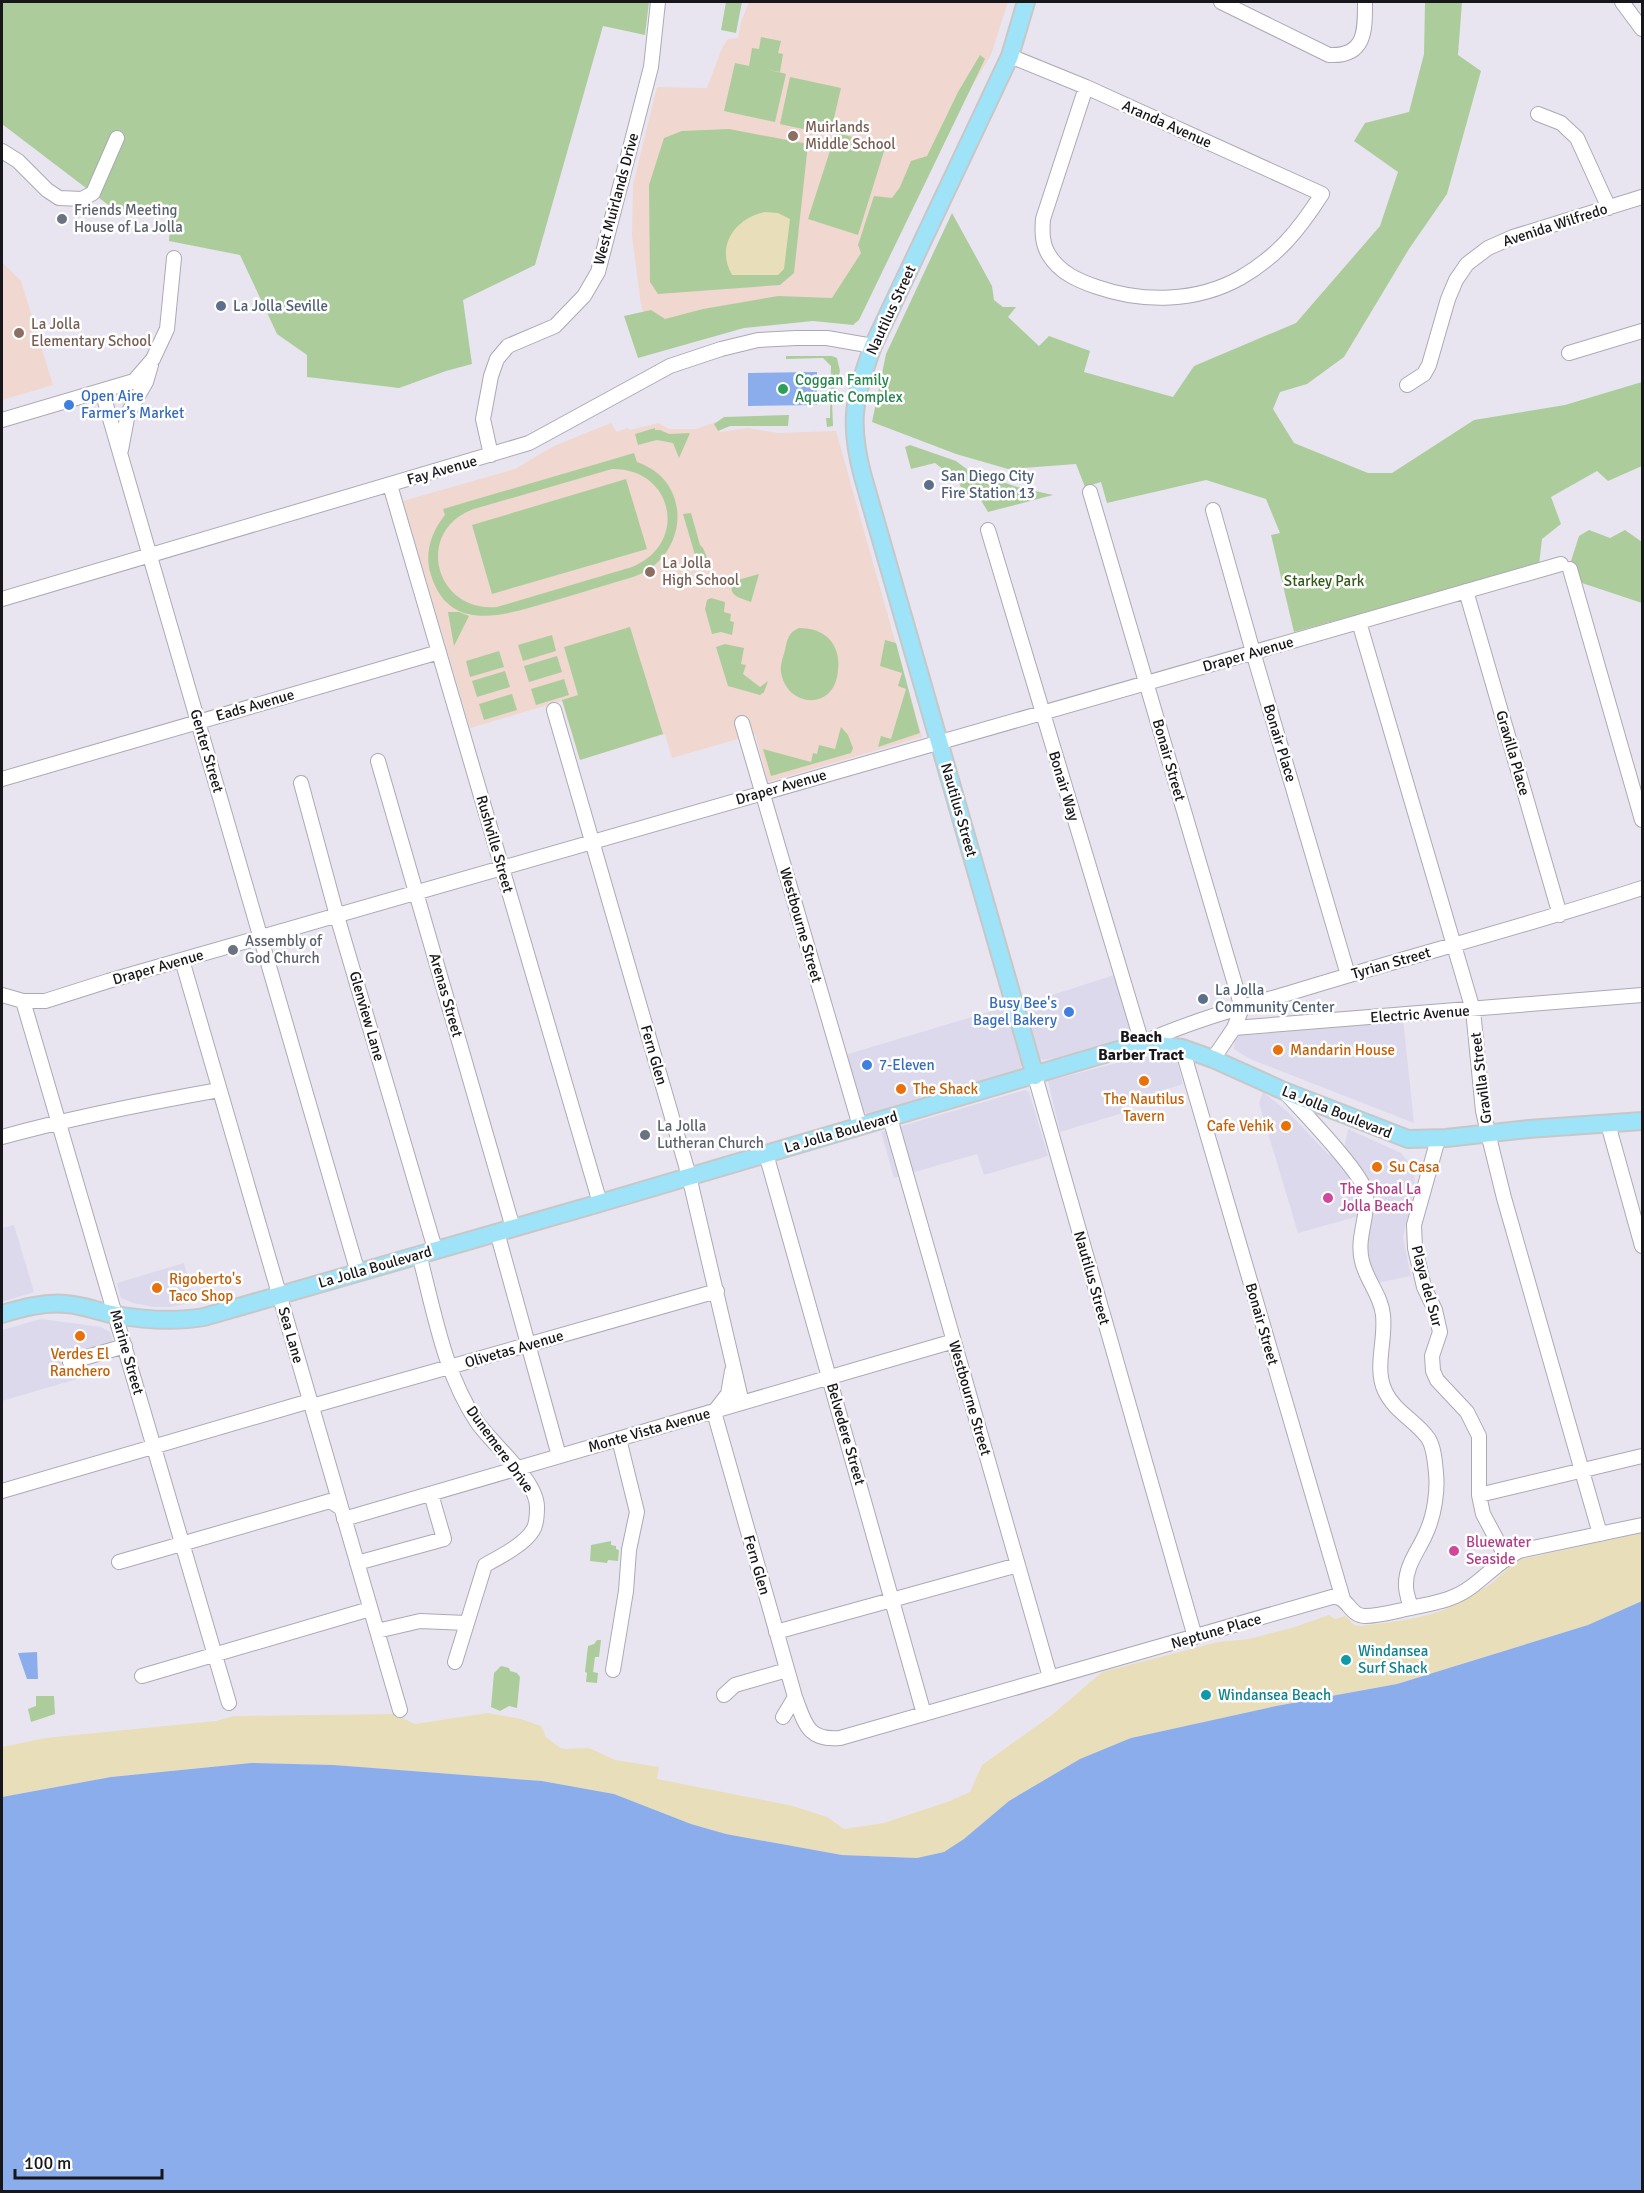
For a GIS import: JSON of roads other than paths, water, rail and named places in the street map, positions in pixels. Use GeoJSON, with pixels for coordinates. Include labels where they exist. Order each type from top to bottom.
{"type":"FeatureCollection","features":[{"type":"Feature","properties":{"kind":"main road","name":"Nautilus Street"},"geometry":{"type":"LineString","coordinates":[[1026,2],[1010,56],[873,346],[855,403],[853,423],[857,454],[1035,1076]]}},
{"type":"Feature","properties":{"kind":"main road","name":"La Jolla Boulevard"},"geometry":{"type":"LineString","coordinates":[[2,1314],[22,1308],[58,1303],[116,1315],[163,1320],[204,1317],[1035,1076],[1142,1042],[1182,1048],[1213,1059],[1284,1091],[1408,1139],[1642,1121]]}},
{"type":"Feature","properties":{"kind":"street","name":"West Muirlands Drive"},"geometry":{"type":"LineString","coordinates":[[491,455],[483,419],[491,376],[497,359],[508,346],[555,326],[584,296],[598,272],[651,67],[658,2]]}},
{"type":"Feature","properties":{"kind":"street"},"geometry":{"type":"LineString","coordinates":[[1221,2],[1329,55],[1341,56],[1355,50],[1365,32],[1365,2]]}},
{"type":"Feature","properties":{"kind":"street"},"geometry":{"type":"LineString","coordinates":[[1622,2],[1642,29]]}},
{"type":"Feature","properties":{"kind":"street","name":"Aranda Avenue"},"geometry":{"type":"LineString","coordinates":[[1010,56],[1086,87],[1322,194],[1302,226],[1278,252],[1239,278],[1206,292],[1139,298],[1117,294],[1078,281],[1056,266],[1047,253],[1042,235],[1046,208],[1086,87]]}},
{"type":"Feature","properties":{"kind":"street"},"geometry":{"type":"LineString","coordinates":[[1538,114],[1561,123],[1577,138],[1609,208]]}},
{"type":"Feature","properties":{"kind":"street"},"geometry":{"type":"LineString","coordinates":[[2,151],[18,161],[47,190],[59,198],[82,200],[93,193],[117,138]]}},
{"type":"Feature","properties":{"kind":"street","name":"Avenida Wilfredo"},"geometry":{"type":"LineString","coordinates":[[1407,385],[1424,374],[1429,365],[1448,299],[1456,280],[1467,264],[1488,248],[1513,237],[1642,197]]}},
{"type":"Feature","properties":{"kind":"street"},"geometry":{"type":"LineString","coordinates":[[121,455],[128,413],[146,382],[153,359],[167,329],[174,258]]}},
{"type":"Feature","properties":{"kind":"street"},"geometry":{"type":"LineString","coordinates":[[1569,353],[1642,331]]}},
{"type":"Feature","properties":{"kind":"street","name":"Fay Avenue"},"geometry":{"type":"LineString","coordinates":[[2,599],[529,443],[670,366],[721,349],[758,340],[796,338],[827,338],[873,346]]}},
{"type":"Feature","properties":{"kind":"street"},"geometry":{"type":"LineString","coordinates":[[2,420],[134,381],[153,359]]}},
{"type":"Feature","properties":{"kind":"street","name":"Genter Street"},"geometry":{"type":"LineString","coordinates":[[102,391],[358,1273]]}},
{"type":"Feature","properties":{"kind":"street","name":"Rushville Street"},"geometry":{"type":"LineString","coordinates":[[390,485],[600,1203]]}},
{"type":"Feature","properties":{"kind":"street","name":"Bonair Street"},"geometry":{"type":"LineString","coordinates":[[1090,492],[1242,1008]]}},
{"type":"Feature","properties":{"kind":"street","name":"Bonair Place"},"geometry":{"type":"LineString","coordinates":[[1213,510],[1348,975]]}},
{"type":"Feature","properties":{"kind":"street","name":"Bonair Way"},"geometry":{"type":"LineString","coordinates":[[988,530],[1142,1042]]}},
{"type":"Feature","properties":{"kind":"street","name":"Draper Avenue"},"geometry":{"type":"LineString","coordinates":[[2,995],[33,1002],[53,999],[416,892],[1466,591],[1565,567],[1642,820]]}},
{"type":"Feature","properties":{"kind":"street","name":"Gravilla Place"},"geometry":{"type":"LineString","coordinates":[[1466,591],[1560,915]]}},
{"type":"Feature","properties":{"kind":"street","name":"Gravilla Street"},"geometry":{"type":"LineString","coordinates":[[1359,622],[1473,1010],[1483,1111],[1488,1133],[1504,1198],[1600,1534]]}},
{"type":"Feature","properties":{"kind":"street","name":"Eads Avenue"},"geometry":{"type":"LineString","coordinates":[[2,779],[439,652]]}},
{"type":"Feature","properties":{"kind":"street","name":"Fern Glen"},"geometry":{"type":"LineString","coordinates":[[554,710],[689,1176],[742,1403]]}},
{"type":"Feature","properties":{"kind":"street","name":"Westbourne Street"},"geometry":{"type":"LineString","coordinates":[[742,723],[860,1126]]}},
{"type":"Feature","properties":{"kind":"street","name":"Arenas Street"},"geometry":{"type":"LineString","coordinates":[[378,761],[513,1228]]}},
{"type":"Feature","properties":{"kind":"street","name":"Glenview Lane"},"geometry":{"type":"LineString","coordinates":[[301,783],[337,916],[435,1249]]}},
{"type":"Feature","properties":{"kind":"street","name":"Tyrian Street"},"geometry":{"type":"LineString","coordinates":[[1142,1042],[1173,1029],[1348,975],[1560,915],[1642,888]]}},
{"type":"Feature","properties":{"kind":"street","name":"Sea Lane"},"geometry":{"type":"LineString","coordinates":[[182,960],[400,1710]]}},
{"type":"Feature","properties":{"kind":"street","name":"Electric Avenue"},"geometry":{"type":"LineString","coordinates":[[1234,1028],[1642,995]]}},
{"type":"Feature","properties":{"kind":"street","name":"Marine Street"},"geometry":{"type":"LineString","coordinates":[[23,1001],[229,1703]]}},
{"type":"Feature","properties":{"kind":"street"},"geometry":{"type":"LineString","coordinates":[[1213,1059],[1234,1028],[1242,1008]]}},
{"type":"Feature","properties":{"kind":"street","name":"Bonair Street"},"geometry":{"type":"LineString","coordinates":[[1182,1048],[1343,1599]]}},
{"type":"Feature","properties":{"kind":"street","name":"Nautilus Street"},"geometry":{"type":"LineString","coordinates":[[1035,1076],[1195,1637]]}},
{"type":"Feature","properties":{"kind":"street"},"geometry":{"type":"LineString","coordinates":[[2,1137],[57,1121],[219,1090]]}},
{"type":"Feature","properties":{"kind":"street"},"geometry":{"type":"LineString","coordinates":[[1284,1091],[1363,1183],[1366,1200],[1360,1248],[1366,1274],[1383,1313],[1380,1375],[1391,1401],[1428,1438],[1432,1446],[1436,1476],[1433,1509],[1427,1531],[1410,1564],[1406,1587],[1411,1608]]}},
{"type":"Feature","properties":{"kind":"street","name":"Westbourne Street"},"geometry":{"type":"LineString","coordinates":[[890,1118],[1050,1677]]}},
{"type":"Feature","properties":{"kind":"street"},"geometry":{"type":"LineString","coordinates":[[1608,1124],[1642,1246]]}},
{"type":"Feature","properties":{"kind":"street","name":"Playa del Sur"},"geometry":{"type":"LineString","coordinates":[[1438,1138],[1414,1225],[1415,1248],[1424,1287],[1436,1310],[1440,1332],[1432,1356],[1433,1371],[1437,1380],[1467,1412],[1479,1436],[1479,1495],[1483,1514],[1506,1557]]}},
{"type":"Feature","properties":{"kind":"street","name":"Belvedere Street"},"geometry":{"type":"LineString","coordinates":[[766,1154],[924,1714]]}},
{"type":"Feature","properties":{"kind":"street"},"geometry":{"type":"LineString","coordinates":[[496,1232],[559,1456]]}},
{"type":"Feature","properties":{"kind":"street","name":"Dunemere Drive"},"geometry":{"type":"LineString","coordinates":[[418,1254],[449,1368],[477,1423],[518,1469],[536,1500],[534,1529],[510,1551],[486,1565],[455,1662]]}},
{"type":"Feature","properties":{"kind":"street","name":"Olivetas Avenue"},"geometry":{"type":"LineString","coordinates":[[2,1491],[153,1441],[449,1368],[717,1291]]}},
{"type":"Feature","properties":{"kind":"street","name":"Monte Vista Avenue"},"geometry":{"type":"LineString","coordinates":[[119,1562],[330,1501],[343,1514],[431,1494],[954,1341]]}},
{"type":"Feature","properties":{"kind":"street"},"geometry":{"type":"LineString","coordinates":[[70,1362],[125,1346]]}},
{"type":"Feature","properties":{"kind":"street"},"geometry":{"type":"LineString","coordinates":[[714,1412],[728,1394],[732,1359]]}},
{"type":"Feature","properties":{"kind":"street","name":"Fern Glen"},"geometry":{"type":"LineString","coordinates":[[714,1412],[795,1697]]}},
{"type":"Feature","properties":{"kind":"street"},"geometry":{"type":"LineString","coordinates":[[613,1670],[626,1591],[632,1531],[637,1512],[619,1439]]}},
{"type":"Feature","properties":{"kind":"street"},"geometry":{"type":"LineString","coordinates":[[1479,1495],[1642,1456]]}},
{"type":"Feature","properties":{"kind":"street"},"geometry":{"type":"LineString","coordinates":[[357,1563],[444,1539],[431,1494]]}},
{"type":"Feature","properties":{"kind":"street"},"geometry":{"type":"LineString","coordinates":[[1343,1599],[1354,1612],[1366,1616],[1426,1606],[1470,1588],[1506,1557],[1519,1551],[1642,1525]]}},
{"type":"Feature","properties":{"kind":"street"},"geometry":{"type":"LineString","coordinates":[[776,1632],[1018,1565]]}},
{"type":"Feature","properties":{"kind":"street","name":"Neptune Place"},"geometry":{"type":"LineString","coordinates":[[795,1697],[805,1726],[812,1733],[828,1739],[840,1738],[1332,1597],[1343,1599]]}},
{"type":"Feature","properties":{"kind":"street"},"geometry":{"type":"LineString","coordinates":[[142,1676],[370,1609]]}},
{"type":"Feature","properties":{"kind":"street"},"geometry":{"type":"LineString","coordinates":[[377,1631],[420,1621],[466,1623]]}},
{"type":"Feature","properties":{"kind":"street"},"geometry":{"type":"LineString","coordinates":[[724,1695],[735,1685],[787,1670]]}},
{"type":"Feature","properties":{"kind":"street"},"geometry":{"type":"LineString","coordinates":[[783,1717],[795,1697]]}},
{"type":"Feature","properties":{"kind":"water","name":"Coggan Family Aquatic Complex"},"geometry":{"type":"Polygon","coordinates":[[[817,372],[817,405],[748,406],[748,373],[817,372]]]}},
{"type":"Feature","properties":{"kind":"water"},"geometry":{"type":"Polygon","coordinates":[[[1642,1601],[1642,2191],[2,2191],[2,1797],[111,1777],[251,1763],[334,1765],[542,1781],[614,1794],[691,1824],[726,1834],[842,1855],[917,1858],[944,1852],[964,1839],[1009,1801],[1080,1759],[1131,1738],[1276,1706],[1397,1684],[1588,1625],[1642,1601]]]}},
{"type":"Feature","properties":{"kind":"water"},"geometry":{"type":"Polygon","coordinates":[[[37,1652],[38,1679],[27,1679],[18,1653],[37,1652]]]}},
{"type":"Feature","properties":{"kind":"place","name":"Muirlands Middle School"},"geometry":{"type":"Point","coordinates":[793,136]}},
{"type":"Feature","properties":{"kind":"place","name":"Friends Meeting House of La Jolla"},"geometry":{"type":"Point","coordinates":[62,219]}},
{"type":"Feature","properties":{"kind":"place","name":"La Jolla Seville"},"geometry":{"type":"Point","coordinates":[221,306]}},
{"type":"Feature","properties":{"kind":"place","name":"La Jolla Elementary School"},"geometry":{"type":"Point","coordinates":[19,333]}},
{"type":"Feature","properties":{"kind":"place","name":"Coggan Family Aquatic Complex"},"geometry":{"type":"Point","coordinates":[783,389]}},
{"type":"Feature","properties":{"kind":"place","name":"Open Aire Farmer’s Market"},"geometry":{"type":"Point","coordinates":[69,405]}},
{"type":"Feature","properties":{"kind":"place","name":"San Diego City Fire Station 13"},"geometry":{"type":"Point","coordinates":[929,485]}},
{"type":"Feature","properties":{"kind":"place","name":"La Jolla High School"},"geometry":{"type":"Point","coordinates":[650,572]}},
{"type":"Feature","properties":{"kind":"place","name":"Assembly of God Church"},"geometry":{"type":"Point","coordinates":[233,950]}},
{"type":"Feature","properties":{"kind":"place","name":"La Jolla Community Center"},"geometry":{"type":"Point","coordinates":[1203,999]}},
{"type":"Feature","properties":{"kind":"place","name":"Busy Bee's Bagel Bakery"},"geometry":{"type":"Point","coordinates":[1069,1012]}},
{"type":"Feature","properties":{"kind":"place","name":"Mandarin House"},"geometry":{"type":"Point","coordinates":[1278,1050]}},
{"type":"Feature","properties":{"kind":"place","name":"7-Eleven"},"geometry":{"type":"Point","coordinates":[867,1065]}},
{"type":"Feature","properties":{"kind":"place","name":"The Nautilus Tavern"},"geometry":{"type":"Point","coordinates":[1144,1081]}},
{"type":"Feature","properties":{"kind":"place","name":"The Shack"},"geometry":{"type":"Point","coordinates":[901,1089]}},
{"type":"Feature","properties":{"kind":"place","name":"Cafe Vehik"},"geometry":{"type":"Point","coordinates":[1286,1126]}},
{"type":"Feature","properties":{"kind":"place","name":"La Jolla Lutheran Church"},"geometry":{"type":"Point","coordinates":[645,1135]}},
{"type":"Feature","properties":{"kind":"place","name":"Su Casa"},"geometry":{"type":"Point","coordinates":[1377,1167]}},
{"type":"Feature","properties":{"kind":"place","name":"The Shoal La Jolla Beach"},"geometry":{"type":"Point","coordinates":[1328,1198]}},
{"type":"Feature","properties":{"kind":"place","name":"Rigoberto's Taco Shop"},"geometry":{"type":"Point","coordinates":[157,1288]}},
{"type":"Feature","properties":{"kind":"place","name":"Verdes El Ranchero"},"geometry":{"type":"Point","coordinates":[80,1336]}},
{"type":"Feature","properties":{"kind":"place","name":"Bluewater Seaside"},"geometry":{"type":"Point","coordinates":[1454,1551]}},
{"type":"Feature","properties":{"kind":"place","name":"Windansea Surf Shack"},"geometry":{"type":"Point","coordinates":[1346,1660]}},
{"type":"Feature","properties":{"kind":"place","name":"Windansea Beach"},"geometry":{"type":"Point","coordinates":[1206,1695]}},
{"type":"Feature","properties":{"kind":"district","name":"Beach Barber Tract"},"geometry":{"type":"Point","coordinates":[1141,1046]}},
{"type":"Feature","properties":{"kind":"park label","name":"Starkey Park"},"geometry":{"type":"Point","coordinates":[1324,581]}}]}
